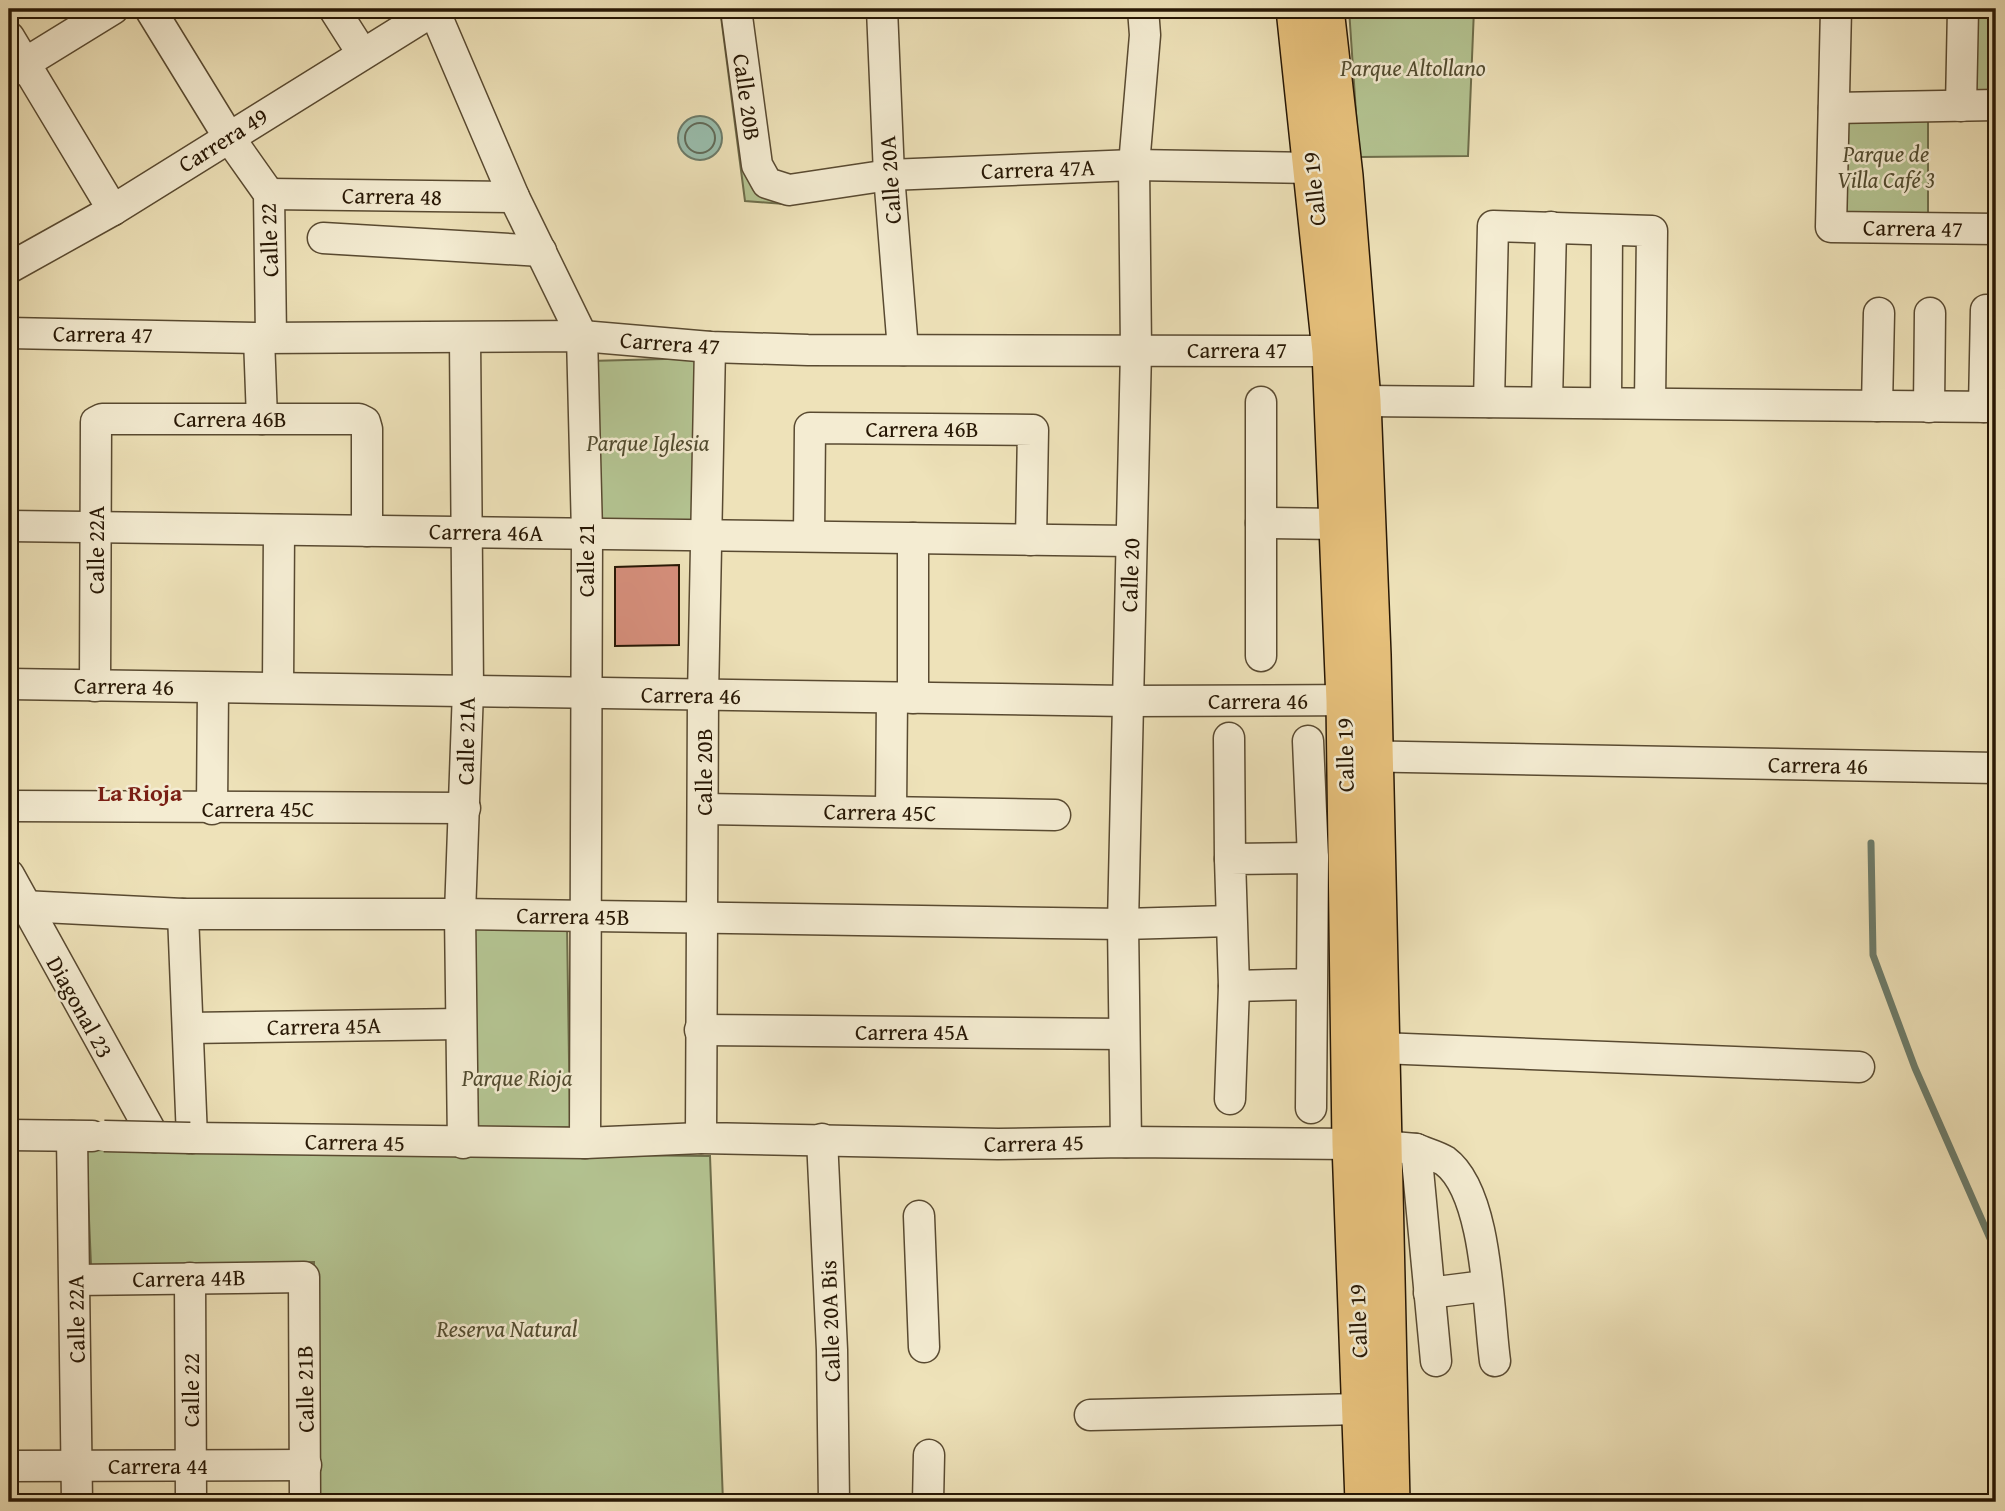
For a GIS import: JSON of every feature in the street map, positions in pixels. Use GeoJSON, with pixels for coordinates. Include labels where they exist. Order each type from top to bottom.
{"type":"FeatureCollection","features":[{"type":"Feature","properties":{"kind":"main road","name":"Calle 19"},"geometry":{"type":"LineString","coordinates":[[1295,9],[1331,351],[1338,524],[1359,700]]}},
{"type":"Feature","properties":{"kind":"main road","name":"Calle 19"},"geometry":{"type":"LineString","coordinates":[[1325,9],[1344,176],[1362,401],[1359,756],[1347,923],[1383,1146],[1362,1409],[1364,1502]]}},
{"type":"Feature","properties":{"kind":"main road","name":"Calle 19"},"geometry":{"type":"LineString","coordinates":[[1359,756],[1380,1048],[1391,1502]]}},
{"type":"Feature","properties":{"kind":"street"},"geometry":{"type":"LineString","coordinates":[[17,68],[113,9]]}},
{"type":"Feature","properties":{"kind":"street","name":"Calle 22"},"geometry":{"type":"LineString","coordinates":[[150,9],[228,136],[269,194],[262,419]]}},
{"type":"Feature","properties":{"kind":"street"},"geometry":{"type":"LineString","coordinates":[[334,9],[362,53]]}},
{"type":"Feature","properties":{"kind":"street","name":"Carrera 49"},"geometry":{"type":"LineString","coordinates":[[10,266],[113,210],[435,9]]}},
{"type":"Feature","properties":{"kind":"street","name":"Calle 21"},"geometry":{"type":"LineString","coordinates":[[435,9],[514,197],[582,336],[587,533],[585,1143]]}},
{"type":"Feature","properties":{"kind":"street","name":"Calle 20B"},"geometry":{"type":"LineString","coordinates":[[736,9],[757,165],[767,183]]}},
{"type":"Feature","properties":{"kind":"street","name":"Calle 20A"},"geometry":{"type":"LineString","coordinates":[[882,9],[889,175],[903,350]]}},
{"type":"Feature","properties":{"kind":"street","name":"Calle 20"},"geometry":{"type":"LineString","coordinates":[[1126,1142],[1123,924],[1136,350],[1134,165],[1145,35],[1143,9]]}},
{"type":"Feature","properties":{"kind":"street"},"geometry":{"type":"LineString","coordinates":[[1836,9],[1833,108],[1996,105]]}},
{"type":"Feature","properties":{"kind":"street"},"geometry":{"type":"LineString","coordinates":[[1961,106],[1963,9]]}},
{"type":"Feature","properties":{"kind":"street"},"geometry":{"type":"LineString","coordinates":[[9,37],[17,68],[113,210]]}},
{"type":"Feature","properties":{"kind":"street","name":"Carrera 47"},"geometry":{"type":"LineString","coordinates":[[1833,108],[1831,227],[1996,229]]}},
{"type":"Feature","properties":{"kind":"street","name":"Carrera 47A"},"geometry":{"type":"LineString","coordinates":[[767,183],[789,190],[889,175],[1134,165],[1312,168]]}},
{"type":"Feature","properties":{"kind":"street","name":"Carrera 48"},"geometry":{"type":"LineString","coordinates":[[269,194],[514,197]]}},
{"type":"Feature","properties":{"kind":"street"},"geometry":{"type":"LineString","coordinates":[[1489,402],[1493,226],[1652,231],[1650,404]]}},
{"type":"Feature","properties":{"kind":"street"},"geometry":{"type":"LineString","coordinates":[[1547,402],[1551,227]]}},
{"type":"Feature","properties":{"kind":"street"},"geometry":{"type":"LineString","coordinates":[[1605,403],[1607,230]]}},
{"type":"Feature","properties":{"kind":"street"},"geometry":{"type":"LineString","coordinates":[[323,238],[541,251]]}},
{"type":"Feature","properties":{"kind":"street"},"geometry":{"type":"LineString","coordinates":[[1362,401],[1990,407],[1986,310]]}},
{"type":"Feature","properties":{"kind":"street"},"geometry":{"type":"LineString","coordinates":[[1877,406],[1879,313]]}},
{"type":"Feature","properties":{"kind":"street"},"geometry":{"type":"LineString","coordinates":[[1929,407],[1930,313]]}},
{"type":"Feature","properties":{"kind":"street","name":"Carrera 47"},"geometry":{"type":"LineString","coordinates":[[9,333],[265,337],[582,336],[709,347],[903,350],[1331,351]]}},
{"type":"Feature","properties":{"kind":"street","name":"Calle 21A"},"geometry":{"type":"LineString","coordinates":[[463,1143],[460,914],[468,690],[465,338]]}},
{"type":"Feature","properties":{"kind":"street","name":"Calle 20B"},"geometry":{"type":"LineString","coordinates":[[709,347],[700,1030],[709,1138]]}},
{"type":"Feature","properties":{"kind":"street"},"geometry":{"type":"LineString","coordinates":[[1261,402],[1261,656]]}},
{"type":"Feature","properties":{"kind":"street","name":"Carrera 46B"},"geometry":{"type":"LineString","coordinates":[[102,418],[359,419],[365,422],[367,429],[367,531]]}},
{"type":"Feature","properties":{"kind":"street","name":"Calle 22A"},"geometry":{"type":"LineString","coordinates":[[95,686],[97,526],[94,431],[96,422],[102,418]]}},
{"type":"Feature","properties":{"kind":"street","name":"Carrera 46B"},"geometry":{"type":"LineString","coordinates":[[809,536],[810,428],[1033,430],[1031,540]]}},
{"type":"Feature","properties":{"kind":"street"},"geometry":{"type":"LineString","coordinates":[[1261,523],[1338,524]]}},
{"type":"Feature","properties":{"kind":"street","name":"Carrera 46A"},"geometry":{"type":"LineString","coordinates":[[9,526],[1131,541]]}},
{"type":"Feature","properties":{"kind":"street"},"geometry":{"type":"LineString","coordinates":[[278,686],[279,530]]}},
{"type":"Feature","properties":{"kind":"street"},"geometry":{"type":"LineString","coordinates":[[891,811],[913,538]]}},
{"type":"Feature","properties":{"kind":"street","name":"Carrera 46"},"geometry":{"type":"LineString","coordinates":[[9,684],[213,688],[278,686],[703,696],[1126,701],[1359,700]]}},
{"type":"Feature","properties":{"kind":"street"},"geometry":{"type":"LineString","coordinates":[[212,809],[213,688]]}},
{"type":"Feature","properties":{"kind":"street"},"geometry":{"type":"LineString","coordinates":[[1229,738],[1234,986],[1230,1099]]}},
{"type":"Feature","properties":{"kind":"street"},"geometry":{"type":"LineString","coordinates":[[1308,741],[1313,858],[1311,1108]]}},
{"type":"Feature","properties":{"kind":"street","name":"Carrera 46"},"geometry":{"type":"LineString","coordinates":[[1359,756],[1996,768]]}},
{"type":"Feature","properties":{"kind":"street","name":"Carrera 45C"},"geometry":{"type":"LineString","coordinates":[[9,806],[212,809],[464,808]]}},
{"type":"Feature","properties":{"kind":"street","name":"Carrera 45C"},"geometry":{"type":"LineString","coordinates":[[704,809],[1055,815]]}},
{"type":"Feature","properties":{"kind":"street"},"geometry":{"type":"LineString","coordinates":[[1230,859],[1313,858]]}},
{"type":"Feature","properties":{"kind":"street","name":"Diagonal 23"},"geometry":{"type":"LineString","coordinates":[[9,875],[23,906],[154,1137]]}},
{"type":"Feature","properties":{"kind":"street","name":"Carrera 45B"},"geometry":{"type":"LineString","coordinates":[[23,906],[183,914],[460,914],[1123,924],[1231,921]]}},
{"type":"Feature","properties":{"kind":"street"},"geometry":{"type":"LineString","coordinates":[[183,914],[191,1138]]}},
{"type":"Feature","properties":{"kind":"street"},"geometry":{"type":"LineString","coordinates":[[1311,927],[1347,923]]}},
{"type":"Feature","properties":{"kind":"street"},"geometry":{"type":"LineString","coordinates":[[1234,986],[1311,984]]}},
{"type":"Feature","properties":{"kind":"street","name":"Carrera 45A"},"geometry":{"type":"LineString","coordinates":[[188,1028],[460,1024]]}},
{"type":"Feature","properties":{"kind":"street","name":"Carrera 45A"},"geometry":{"type":"LineString","coordinates":[[700,1030],[1124,1034]]}},
{"type":"Feature","properties":{"kind":"street"},"geometry":{"type":"LineString","coordinates":[[1380,1048],[1859,1068]]}},
{"type":"Feature","properties":{"kind":"street","name":"Carrera 45"},"geometry":{"type":"LineString","coordinates":[[9,1135],[463,1143],[585,1143],[709,1138],[998,1144],[1126,1142],[1383,1146]]}},
{"type":"Feature","properties":{"kind":"street","name":"Calle 22A"},"geometry":{"type":"LineString","coordinates":[[72,1136],[78,1502]]}},
{"type":"Feature","properties":{"kind":"street","name":"Calle 20A Bis"},"geometry":{"type":"LineString","coordinates":[[822,1139],[832,1350],[834,1502]]}},
{"type":"Feature","properties":{"kind":"street"},"geometry":{"type":"LineString","coordinates":[[1383,1146],[1445,1161],[1467,1188],[1479,1233],[1495,1361]]}},
{"type":"Feature","properties":{"kind":"street"},"geometry":{"type":"LineString","coordinates":[[1383,1146],[1429,1293],[1436,1361]]}},
{"type":"Feature","properties":{"kind":"street"},"geometry":{"type":"LineString","coordinates":[[919,1216],[924,1348]]}},
{"type":"Feature","properties":{"kind":"street","name":"Carrera 44B"},"geometry":{"type":"LineString","coordinates":[[75,1280],[304,1277]]}},
{"type":"Feature","properties":{"kind":"street","name":"Calle 21B"},"geometry":{"type":"LineString","coordinates":[[304,1277],[305,1502]]}},
{"type":"Feature","properties":{"kind":"street","name":"Calle 22"},"geometry":{"type":"LineString","coordinates":[[190,1278],[191,1502]]}},
{"type":"Feature","properties":{"kind":"street"},"geometry":{"type":"LineString","coordinates":[[1429,1293],[1485,1286]]}},
{"type":"Feature","properties":{"kind":"street"},"geometry":{"type":"LineString","coordinates":[[1090,1415],[1362,1409]]}},
{"type":"Feature","properties":{"kind":"street"},"geometry":{"type":"LineString","coordinates":[[928,1502],[929,1455]]}},
{"type":"Feature","properties":{"kind":"street","name":"Carrera 44"},"geometry":{"type":"LineString","coordinates":[[9,1466],[306,1465]]}},
{"type":"Feature","properties":{"kind":"green space"},"geometry":{"type":"Polygon","coordinates":[[[720,9],[731,9],[742,95],[783,204],[745,201],[720,9]]]}},
{"type":"Feature","properties":{"kind":"green space","name":"Parque Altollano"},"geometry":{"type":"Polygon","coordinates":[[[1349,9],[1474,9],[1468,156],[1359,157],[1349,9]]]}},
{"type":"Feature","properties":{"kind":"green space"},"geometry":{"type":"Polygon","coordinates":[[[1974,9],[1996,9],[1996,91],[1973,91],[1974,9]]]}},
{"type":"Feature","properties":{"kind":"green space","name":"Parque de Villa Café 3"},"geometry":{"type":"Polygon","coordinates":[[[1845,121],[1928,121],[1928,215],[1843,213],[1845,121]]]}},
{"type":"Feature","properties":{"kind":"green space","name":"Parque Iglesia"},"geometry":{"type":"Polygon","coordinates":[[[701,358],[705,525],[598,526],[590,361],[701,358]]]}},
{"type":"Feature","properties":{"kind":"green space","name":"Parque Rioja"},"geometry":{"type":"Polygon","coordinates":[[[463,924],[567,924],[570,1127],[469,1129],[463,924]]]}},
{"type":"Feature","properties":{"kind":"green space","name":"Reserva Natural"},"geometry":{"type":"Polygon","coordinates":[[[86,1150],[710,1156],[723,1502],[311,1502],[314,1262],[91,1265],[86,1150]]]}},
{"type":"Feature","properties":{"kind":"water"},"geometry":{"type":"Polygon","coordinates":[[[700,116],[715,123],[722,138],[715,153],[700,160],[685,153],[678,138],[685,123],[700,116]]]}},
{"type":"Feature","properties":{"kind":"building"},"geometry":{"type":"Polygon","coordinates":[[[679,565],[679,645],[615,646],[615,567],[679,565]]]}},
{"type":"Feature","properties":{"kind":"waterway"},"geometry":{"type":"LineString","coordinates":[[1871,843],[1873,955],[1915,1068],[1996,1252]]}},
{"type":"Feature","properties":{"kind":"district","name":"La Rioja"},"geometry":{"type":"Point","coordinates":[140,793]}}]}
